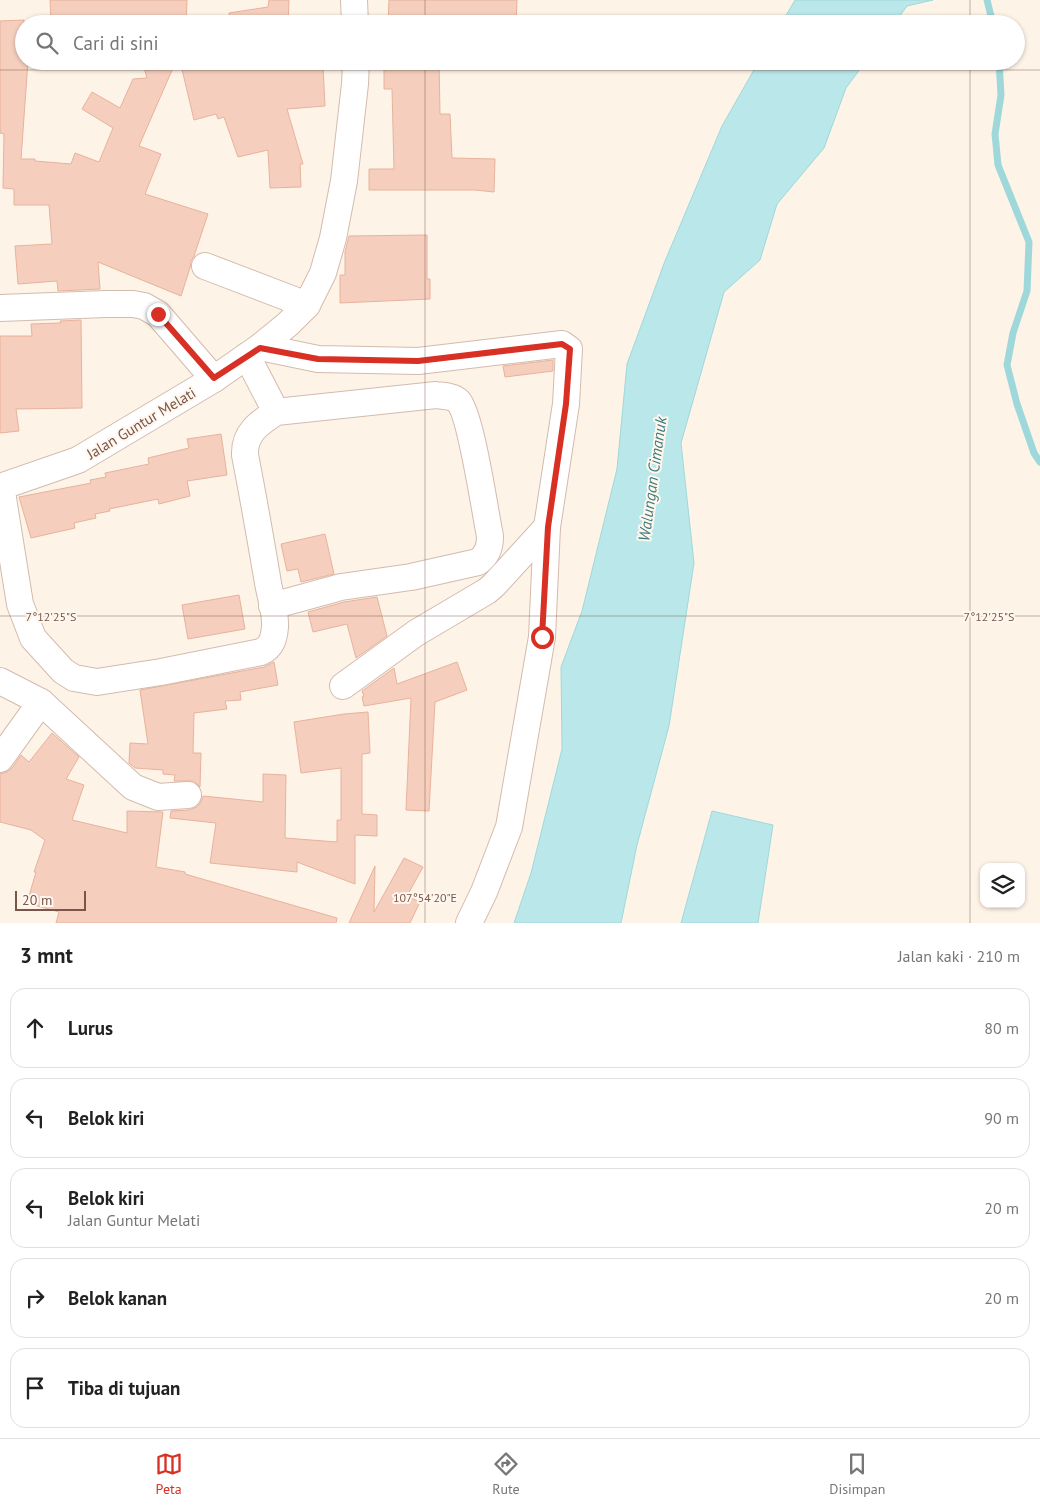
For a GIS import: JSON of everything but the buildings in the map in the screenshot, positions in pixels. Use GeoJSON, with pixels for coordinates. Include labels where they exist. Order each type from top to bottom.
{"type":"FeatureCollection","features":[{"type":"Feature","properties":{"kind":"street"},"geometry":{"type":"LineString","coordinates":[[354,0],[355,15]]}},
{"type":"Feature","properties":{"kind":"street","name":"Jalan Guntur Melati"},"geometry":{"type":"LineString","coordinates":[[0,486],[78,460],[254,352],[288,324],[307,305],[323,273],[333,238],[344,181],[356,70]]}},
{"type":"Feature","properties":{"kind":"street"},"geometry":{"type":"LineString","coordinates":[[204,266],[307,305]]}},
{"type":"Feature","properties":{"kind":"street"},"geometry":{"type":"LineString","coordinates":[[0,308],[106,304],[144,306],[158,314],[214,378]]}},
{"type":"Feature","properties":{"kind":"street"},"geometry":{"type":"LineString","coordinates":[[276,412],[254,352],[318,359],[418,361],[562,344],[570,349],[566,404],[548,527],[542,637],[509,827],[484,892],[469,923]]}},
{"type":"Feature","properties":{"kind":"street"},"geometry":{"type":"LineString","coordinates":[[0,486],[20,604],[33,638],[63,671],[74,678],[96,682],[161,672],[261,652],[271,644],[275,624],[245,455],[245,445],[252,430],[260,422],[276,412],[436,395],[456,399],[463,406],[473,448],[490,543],[484,557],[478,562],[411,577],[341,587],[272,606]]}},
{"type":"Feature","properties":{"kind":"street"},"geometry":{"type":"LineString","coordinates":[[343,686],[416,633],[487,591],[548,527]]}},
{"type":"Feature","properties":{"kind":"street"},"geometry":{"type":"LineString","coordinates":[[0,681],[41,702],[133,787],[158,797],[188,796]]}},
{"type":"Feature","properties":{"kind":"street"},"geometry":{"type":"LineString","coordinates":[[0,759],[41,702]]}},
{"type":"Feature","properties":{"kind":"water"},"geometry":{"type":"Polygon","coordinates":[[[795,0],[933,0],[907,6],[900,15],[786,15],[795,0]]]}},
{"type":"Feature","properties":{"kind":"water","name":"Walungan Cimanuk"},"geometry":{"type":"Polygon","coordinates":[[[754,70],[859,70],[846,88],[824,148],[777,204],[760,260],[724,292],[681,443],[694,563],[669,726],[637,845],[621,923],[514,923],[531,873],[562,749],[561,667],[582,611],[617,469],[627,364],[665,261],[722,126],[754,70]]]}},
{"type":"Feature","properties":{"kind":"water"},"geometry":{"type":"Polygon","coordinates":[[[712,811],[773,825],[758,923],[681,923],[712,811]]]}},
{"type":"Feature","properties":{"kind":"waterway"},"geometry":{"type":"LineString","coordinates":[[987,0],[991,15]]}},
{"type":"Feature","properties":{"kind":"waterway"},"geometry":{"type":"LineString","coordinates":[[1000,70],[1001,95],[995,134],[998,165],[1029,242],[1027,291],[1013,333],[1007,365],[1017,404],[1034,453],[1040,462]]}},
{"type":"Feature","properties":{"kind":"route"},"geometry":{"type":"LineString","coordinates":[[158,314],[214,378],[260,348],[318,359],[418,361],[562,344],[570,349],[566,404],[548,527],[542,637]]}}]}
